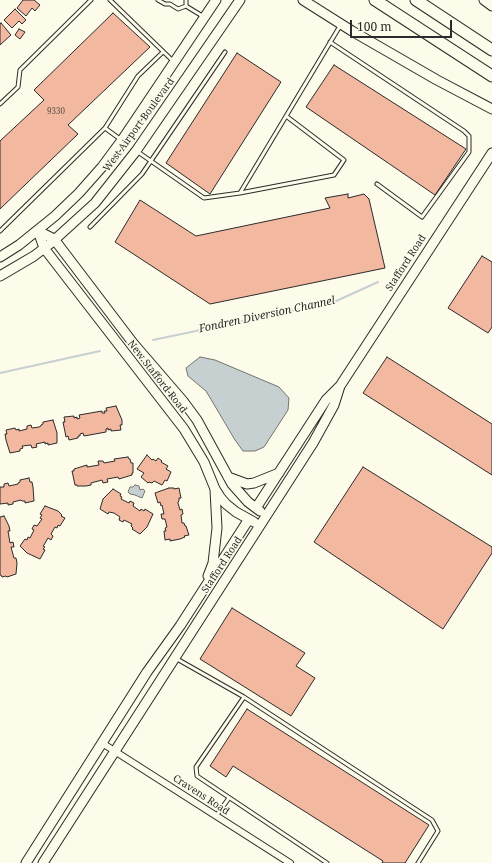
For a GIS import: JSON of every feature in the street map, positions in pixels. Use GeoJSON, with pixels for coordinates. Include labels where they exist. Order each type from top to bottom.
{"type":"FeatureCollection","features":[{"type":"Feature","properties":{"kind":"highway"},"geometry":{"type":"LineString","coordinates":[[375,0],[492,76]]}},
{"type":"Feature","properties":{"kind":"highway"},"geometry":{"type":"LineString","coordinates":[[416,0],[492,50]]}},
{"type":"Feature","properties":{"kind":"main road","name":"West Airport Boulevard"},"geometry":{"type":"LineString","coordinates":[[0,257],[38,231],[79,193],[102,167],[122,140],[216,0]]}},
{"type":"Feature","properties":{"kind":"main road","name":"West Airport Boulevard"},"geometry":{"type":"LineString","coordinates":[[0,276],[34,256],[95,203],[136,151],[240,0]]}},
{"type":"Feature","properties":{"kind":"main road"},"geometry":{"type":"LineString","coordinates":[[233,11],[244,0]]}},
{"type":"Feature","properties":{"kind":"main road"},"geometry":{"type":"LineString","coordinates":[[303,0],[341,24],[431,76],[492,109]]}},
{"type":"Feature","properties":{"kind":"main road"},"geometry":{"type":"LineString","coordinates":[[484,0],[492,6]]}},
{"type":"Feature","properties":{"kind":"main road"},"geometry":{"type":"LineString","coordinates":[[122,140],[136,151]]}},
{"type":"Feature","properties":{"kind":"main road","name":"Stafford Road"},"geometry":{"type":"LineString","coordinates":[[256,508],[326,400],[340,386],[492,153]]}},
{"type":"Feature","properties":{"kind":"main road"},"geometry":{"type":"LineString","coordinates":[[38,231],[54,240]]}},
{"type":"Feature","properties":{"kind":"main road","name":"New Stafford Road"},"geometry":{"type":"LineString","coordinates":[[38,231],[44,248],[184,430],[204,462],[215,489],[226,504],[236,512],[260,526]]}},
{"type":"Feature","properties":{"kind":"main road","name":"New Stafford Road"},"geometry":{"type":"LineString","coordinates":[[54,240],[133,343],[183,401],[196,420],[228,477],[239,492],[248,502],[267,516]]}},
{"type":"Feature","properties":{"kind":"main road","name":"Stafford Road"},"geometry":{"type":"LineString","coordinates":[[43,863],[314,443],[334,405],[340,386]]}},
{"type":"Feature","properties":{"kind":"main road"},"geometry":{"type":"LineString","coordinates":[[184,430],[196,420]]}},
{"type":"Feature","properties":{"kind":"main road"},"geometry":{"type":"LineString","coordinates":[[228,477],[247,484],[254,483],[279,473]]}},
{"type":"Feature","properties":{"kind":"main road"},"geometry":{"type":"LineString","coordinates":[[203,590],[213,563],[216,542],[217,528],[215,489]]}},
{"type":"Feature","properties":{"kind":"main road","name":"Stafford Road"},"geometry":{"type":"LineString","coordinates":[[102,743],[249,519]]}},
{"type":"Feature","properties":{"kind":"main road"},"geometry":{"type":"LineString","coordinates":[[26,863],[102,743]]}},
{"type":"Feature","properties":{"kind":"street","name":"Cravens Road"},"geometry":{"type":"LineString","coordinates":[[102,743],[290,863]]}},
{"type":"Feature","properties":{"kind":"street"},"geometry":{"type":"LineString","coordinates":[[276,863],[280,857]]}},
{"type":"Feature","properties":{"kind":"lane"},"geometry":{"type":"LineString","coordinates":[[0,104],[18,87],[20,70],[91,0]]}},
{"type":"Feature","properties":{"kind":"lane"},"geometry":{"type":"LineString","coordinates":[[110,0],[174,62]]}},
{"type":"Feature","properties":{"kind":"lane"},"geometry":{"type":"LineString","coordinates":[[158,0],[165,4],[170,4],[178,9],[186,6]]}},
{"type":"Feature","properties":{"kind":"lane"},"geometry":{"type":"LineString","coordinates":[[186,0],[186,6]]}},
{"type":"Feature","properties":{"kind":"lane"},"geometry":{"type":"LineString","coordinates":[[186,6],[204,17]]}},
{"type":"Feature","properties":{"kind":"lane"},"geometry":{"type":"LineString","coordinates":[[240,193],[341,24]]}},
{"type":"Feature","properties":{"kind":"lane"},"geometry":{"type":"LineString","coordinates":[[330,42],[464,131],[469,136],[469,152],[422,217],[377,184]]}},
{"type":"Feature","properties":{"kind":"lane"},"geometry":{"type":"LineString","coordinates":[[0,231],[105,128],[138,76],[163,52]]}},
{"type":"Feature","properties":{"kind":"lane"},"geometry":{"type":"LineString","coordinates":[[90,227],[142,174],[150,160],[225,52]]}},
{"type":"Feature","properties":{"kind":"lane"},"geometry":{"type":"LineString","coordinates":[[136,151],[204,198],[240,193],[334,175],[344,160],[286,116]]}},
{"type":"Feature","properties":{"kind":"lane"},"geometry":{"type":"LineString","coordinates":[[105,128],[122,140]]}},
{"type":"Feature","properties":{"kind":"lane"},"geometry":{"type":"LineString","coordinates":[[176,658],[244,697],[432,820],[438,831],[418,863]]}},
{"type":"Feature","properties":{"kind":"lane"},"geometry":{"type":"LineString","coordinates":[[244,697],[196,768],[197,776],[327,863]]}},
{"type":"Feature","properties":{"kind":"lane"},"geometry":{"type":"LineString","coordinates":[[216,816],[229,798]]}},
{"type":"Feature","properties":{"kind":"shaded area"},"geometry":{"type":"Polygon","coordinates":[[[200,357],[215,360],[279,387],[289,398],[288,410],[264,447],[255,451],[243,451],[206,391],[188,376],[186,368],[200,357]]]}},
{"type":"Feature","properties":{"kind":"shaded area"},"geometry":{"type":"Polygon","coordinates":[[[135,485],[139,486],[140,490],[143,489],[145,491],[142,498],[128,492],[130,487],[135,485]]]}},
{"type":"Feature","properties":{"kind":"building"},"geometry":{"type":"Polygon","coordinates":[[[23,0],[34,0],[40,5],[35,11],[32,8],[26,16],[17,8],[23,0]]]}},
{"type":"Feature","properties":{"kind":"building"},"geometry":{"type":"Polygon","coordinates":[[[15,9],[26,20],[22,24],[19,21],[12,28],[4,20],[15,9]]]}},
{"type":"Feature","properties":{"kind":"building"},"geometry":{"type":"Polygon","coordinates":[[[113,13],[150,47],[68,125],[78,134],[0,209],[0,141],[44,100],[34,90],[113,13]]]}},
{"type":"Feature","properties":{"kind":"building"},"geometry":{"type":"Polygon","coordinates":[[[1,23],[11,35],[0,45],[0,24],[1,23]]]}},
{"type":"Feature","properties":{"kind":"building"},"geometry":{"type":"Polygon","coordinates":[[[19,29],[25,32],[20,39],[15,35],[19,29]]]}},
{"type":"Feature","properties":{"kind":"building"},"geometry":{"type":"Polygon","coordinates":[[[237,53],[281,82],[210,194],[166,163],[237,53]]]}},
{"type":"Feature","properties":{"kind":"building"},"geometry":{"type":"Polygon","coordinates":[[[334,65],[466,149],[435,195],[306,107],[334,65]]]}},
{"type":"Feature","properties":{"kind":"building"},"geometry":{"type":"Polygon","coordinates":[[[348,194],[348,198],[364,194],[369,199],[385,268],[210,304],[115,242],[140,200],[196,236],[330,208],[325,198],[348,194]]]}},
{"type":"Feature","properties":{"kind":"building"},"geometry":{"type":"Polygon","coordinates":[[[482,256],[492,262],[492,327],[488,333],[448,308],[482,256]]]}},
{"type":"Feature","properties":{"kind":"building"},"geometry":{"type":"Polygon","coordinates":[[[387,357],[492,424],[492,475],[363,393],[387,357]]]}},
{"type":"Feature","properties":{"kind":"building"},"geometry":{"type":"Polygon","coordinates":[[[116,406],[122,420],[122,425],[120,425],[121,430],[111,431],[111,429],[108,430],[108,428],[106,429],[106,432],[84,436],[83,433],[78,436],[78,438],[69,440],[68,436],[66,437],[63,422],[65,422],[64,417],[74,416],[74,418],[77,417],[77,419],[80,418],[79,415],[102,411],[102,413],[105,413],[104,411],[107,411],[106,408],[116,406]]]}},
{"type":"Feature","properties":{"kind":"building"},"geometry":{"type":"Polygon","coordinates":[[[53,420],[57,433],[57,443],[48,445],[48,443],[45,444],[45,442],[36,444],[37,447],[32,448],[31,445],[22,446],[23,448],[20,449],[20,451],[10,453],[6,440],[6,430],[15,428],[16,430],[19,429],[19,431],[27,429],[27,426],[31,425],[32,428],[39,427],[43,424],[43,422],[53,420]]]}},
{"type":"Feature","properties":{"kind":"building"},"geometry":{"type":"Polygon","coordinates":[[[147,455],[152,460],[153,459],[156,461],[158,458],[162,461],[161,462],[168,466],[166,469],[171,472],[167,481],[165,480],[162,485],[154,481],[152,483],[148,483],[141,477],[144,473],[137,469],[147,455]]]}},
{"type":"Feature","properties":{"kind":"building"},"geometry":{"type":"Polygon","coordinates":[[[128,457],[131,463],[133,463],[132,475],[119,479],[118,477],[107,479],[108,482],[103,483],[102,480],[86,486],[75,485],[72,471],[74,471],[74,469],[87,465],[87,467],[99,465],[98,461],[103,461],[104,463],[115,461],[114,459],[128,457]]]}},
{"type":"Feature","properties":{"kind":"building"},"geometry":{"type":"Polygon","coordinates":[[[363,467],[492,547],[492,553],[443,629],[314,542],[363,467]]]}},
{"type":"Feature","properties":{"kind":"building"},"geometry":{"type":"Polygon","coordinates":[[[29,478],[30,482],[32,482],[34,501],[25,503],[25,501],[21,500],[8,505],[8,503],[0,504],[0,487],[4,487],[4,484],[8,483],[9,486],[18,484],[20,480],[29,478]]]}},
{"type":"Feature","properties":{"kind":"building"},"geometry":{"type":"Polygon","coordinates":[[[169,488],[179,488],[181,498],[179,498],[178,503],[183,514],[181,515],[182,523],[186,526],[189,535],[170,541],[170,539],[165,540],[164,531],[166,531],[165,528],[167,527],[165,519],[162,519],[161,514],[164,514],[162,505],[161,506],[160,502],[158,503],[155,493],[169,488]]]}},
{"type":"Feature","properties":{"kind":"building"},"geometry":{"type":"Polygon","coordinates":[[[113,489],[121,494],[121,499],[129,503],[130,501],[134,503],[133,506],[140,511],[141,509],[144,511],[145,509],[153,514],[147,527],[140,534],[132,529],[132,524],[124,520],[123,522],[119,520],[120,517],[114,513],[109,512],[108,514],[100,509],[103,499],[113,489]]]}},
{"type":"Feature","properties":{"kind":"building"},"geometry":{"type":"Polygon","coordinates":[[[45,506],[58,511],[62,515],[61,516],[65,518],[60,526],[58,525],[57,528],[55,527],[51,534],[53,536],[51,540],[48,538],[43,546],[45,547],[43,549],[45,550],[40,559],[27,553],[20,546],[25,539],[27,540],[28,537],[30,538],[34,530],[32,529],[34,525],[37,526],[42,519],[40,518],[42,515],[40,514],[45,506]]]}},
{"type":"Feature","properties":{"kind":"building"},"geometry":{"type":"Polygon","coordinates":[[[4,516],[9,526],[10,531],[8,531],[10,543],[13,542],[14,547],[11,547],[17,563],[16,574],[7,577],[2,577],[0,575],[0,517],[4,516]]]}},
{"type":"Feature","properties":{"kind":"building"},"geometry":{"type":"Polygon","coordinates":[[[232,608],[305,653],[296,666],[315,678],[291,716],[200,659],[232,608]]]}},
{"type":"Feature","properties":{"kind":"building"},"geometry":{"type":"Polygon","coordinates":[[[247,709],[429,825],[405,863],[382,863],[383,861],[233,766],[226,777],[210,766],[247,709]]]}},
{"type":"Feature","properties":{"kind":"waterway","name":"Fondren Diversion Channel"},"geometry":{"type":"LineString","coordinates":[[153,340],[334,302],[378,282]]}},
{"type":"Feature","properties":{"kind":"waterway","name":"Fondren Diversion Channel"},"geometry":{"type":"LineString","coordinates":[[0,373],[100,351]]}}]}
